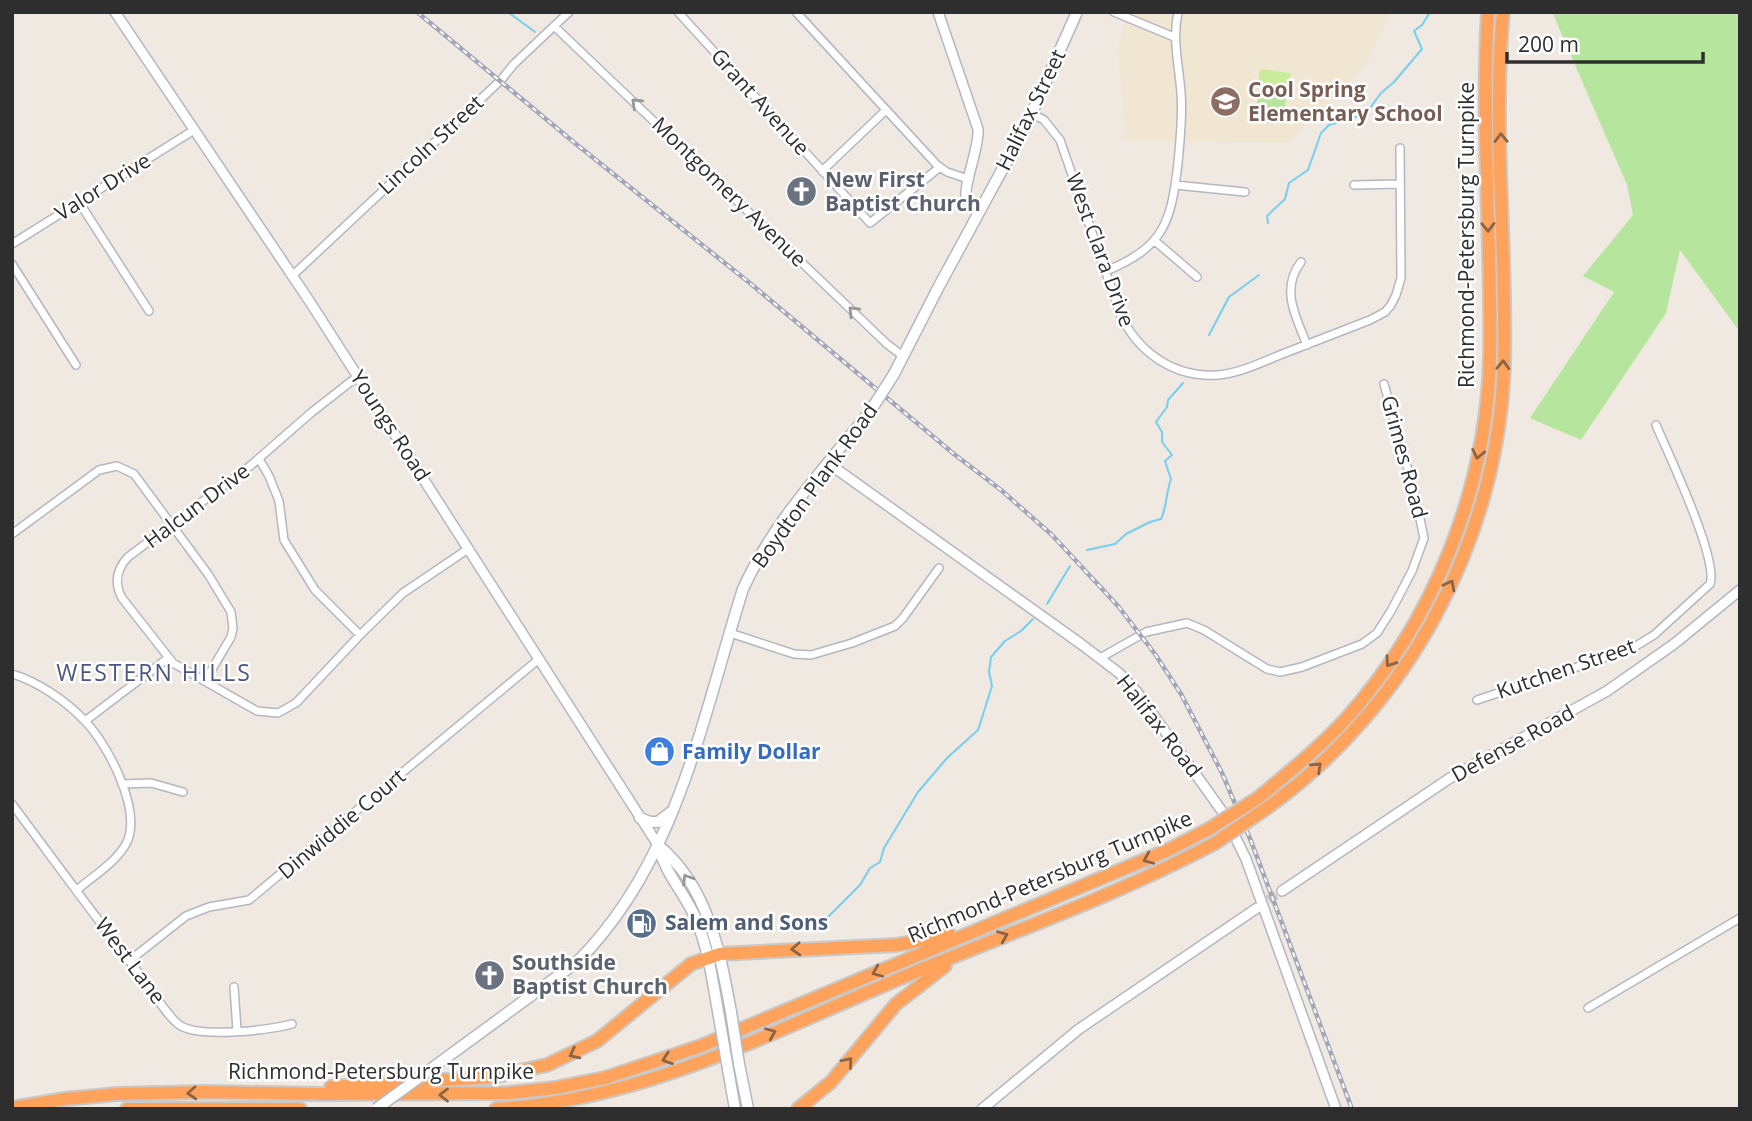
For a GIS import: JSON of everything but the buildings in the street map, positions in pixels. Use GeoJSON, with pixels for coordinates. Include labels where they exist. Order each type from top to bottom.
{"type":"FeatureCollection","features":[{"type":"Feature","properties":{"kind":"highway","name":"Richmond-Petersburg Turnpike"},"geometry":{"type":"LineString","coordinates":[[496,1109],[589,1097],[670,1074],[1181,861],[1215,843],[1261,804],[1328,737],[1388,665],[1431,593],[1464,509],[1480,450],[1490,358],[1485,89],[1488,12]]}},
{"type":"Feature","properties":{"kind":"highway","name":"Richmond-Petersburg Turnpike"},"geometry":{"type":"LineString","coordinates":[[12,1108],[97,1096],[261,1092],[509,1093],[555,1088],[605,1078],[701,1046],[1166,851],[1292,790],[1339,747],[1395,680],[1428,629],[1461,565],[1482,503],[1497,435],[1504,365],[1500,94],[1503,12]]}},
{"type":"Feature","properties":{"kind":"highway"},"geometry":{"type":"LineString","coordinates":[[261,1092],[493,1077],[540,1068],[597,1041],[684,969],[714,956],[914,943],[1008,917]]}},
{"type":"Feature","properties":{"kind":"highway"},"geometry":{"type":"LineString","coordinates":[[798,1109],[831,1082],[907,993],[977,947]]}},
{"type":"Feature","properties":{"kind":"highway"},"geometry":{"type":"LineString","coordinates":[[519,1107],[562,1109]]}},
{"type":"Feature","properties":{"kind":"highway","name":"Richmond-Petersburg Turnpike"},"geometry":{"type":"LineString","coordinates":[[127,1109],[300,1109]]}},
{"type":"Feature","properties":{"kind":"main road","name":"Halifax Street"},"geometry":{"type":"LineString","coordinates":[[883,392],[1020,136],[1077,12]]}},
{"type":"Feature","properties":{"kind":"main road","name":"Boydton Plank Road"},"geometry":{"type":"LineString","coordinates":[[376,1109],[563,973],[594,945],[625,904],[658,845],[673,809],[743,589],[758,559],[883,392]]}},
{"type":"Feature","properties":{"kind":"main road"},"geometry":{"type":"LineString","coordinates":[[640,818],[658,822],[673,809]]}},
{"type":"Feature","properties":{"kind":"main road"},"geometry":{"type":"LineString","coordinates":[[658,845],[663,866],[696,919],[714,956],[731,1012],[748,1109]]}},
{"type":"Feature","properties":{"kind":"main road"},"geometry":{"type":"LineString","coordinates":[[714,956],[719,1017],[735,1109]]}},
{"type":"Feature","properties":{"kind":"street","name":"Youngs Road"},"geometry":{"type":"LineString","coordinates":[[115,12],[358,376],[658,845]]}},
{"type":"Feature","properties":{"kind":"street","name":"Lincoln Street"},"geometry":{"type":"LineString","coordinates":[[292,276],[501,80],[514,64],[569,12]]}},
{"type":"Feature","properties":{"kind":"street","name":"Grant Avenue"},"geometry":{"type":"LineString","coordinates":[[678,12],[870,223],[940,167]]}},
{"type":"Feature","properties":{"kind":"street"},"geometry":{"type":"LineString","coordinates":[[796,12],[940,167],[968,179]]}},
{"type":"Feature","properties":{"kind":"street"},"geometry":{"type":"LineString","coordinates":[[938,12],[978,129],[978,146],[965,189],[969,203],[981,210]]}},
{"type":"Feature","properties":{"kind":"street"},"geometry":{"type":"LineString","coordinates":[[1114,12],[1174,37]]}},
{"type":"Feature","properties":{"kind":"street"},"geometry":{"type":"LineString","coordinates":[[1106,271],[1138,257],[1154,241],[1171,210],[1182,109],[1174,37],[1178,12]]}},
{"type":"Feature","properties":{"kind":"street","name":"Montgomery Avenue"},"geometry":{"type":"LineString","coordinates":[[554,26],[878,336],[904,357]]}},
{"type":"Feature","properties":{"kind":"street"},"geometry":{"type":"LineString","coordinates":[[822,171],[886,110]]}},
{"type":"Feature","properties":{"kind":"street","name":"West Clara Drive"},"geometry":{"type":"LineString","coordinates":[[1031,113],[1044,120],[1060,140],[1120,313],[1131,335],[1147,352],[1179,370],[1219,375],[1307,345],[1385,312],[1396,295],[1402,265],[1400,148]]}},
{"type":"Feature","properties":{"kind":"street","name":"Valor Drive"},"geometry":{"type":"LineString","coordinates":[[12,244],[194,130]]}},
{"type":"Feature","properties":{"kind":"street"},"geometry":{"type":"LineString","coordinates":[[1354,185],[1400,184]]}},
{"type":"Feature","properties":{"kind":"street"},"geometry":{"type":"LineString","coordinates":[[1175,185],[1245,192]]}},
{"type":"Feature","properties":{"kind":"street"},"geometry":{"type":"LineString","coordinates":[[79,202],[149,312]]}},
{"type":"Feature","properties":{"kind":"street"},"geometry":{"type":"LineString","coordinates":[[1154,241],[1197,278]]}},
{"type":"Feature","properties":{"kind":"street"},"geometry":{"type":"LineString","coordinates":[[1301,262],[1289,287],[1294,312],[1307,345]]}},
{"type":"Feature","properties":{"kind":"street"},"geometry":{"type":"LineString","coordinates":[[12,264],[76,365]]}},
{"type":"Feature","properties":{"kind":"street","name":"Halcun Drive"},"geometry":{"type":"LineString","coordinates":[[358,376],[259,459],[128,557],[120,567],[117,581],[122,598],[168,658],[257,710],[283,712],[296,703],[412,585],[468,549]]}},
{"type":"Feature","properties":{"kind":"street","name":"Grimes Road"},"geometry":{"type":"LineString","coordinates":[[1100,658],[1146,632],[1187,623],[1204,630],[1267,669],[1280,672],[1302,667],[1362,643],[1377,633],[1412,570],[1424,538],[1384,384]]}},
{"type":"Feature","properties":{"kind":"street","name":"Kutchen Street"},"geometry":{"type":"LineString","coordinates":[[1477,699],[1636,646],[1654,635],[1709,585],[1713,575],[1676,470],[1656,425]]}},
{"type":"Feature","properties":{"kind":"street"},"geometry":{"type":"LineString","coordinates":[[259,459],[279,501],[284,540],[315,590],[360,635]]}},
{"type":"Feature","properties":{"kind":"street","name":"Halifax Road"},"geometry":{"type":"LineString","coordinates":[[828,463],[1100,658],[1138,692],[1232,828],[1336,1109]]}},
{"type":"Feature","properties":{"kind":"street"},"geometry":{"type":"LineString","coordinates":[[12,534],[99,470],[110,466],[134,474],[208,574],[231,612],[231,637],[205,681]]}},
{"type":"Feature","properties":{"kind":"street"},"geometry":{"type":"LineString","coordinates":[[730,633],[793,654],[817,654],[895,626],[939,568]]}},
{"type":"Feature","properties":{"kind":"street","name":"Defense Road"},"geometry":{"type":"LineString","coordinates":[[1282,891],[1450,778],[1590,702],[1665,651],[1740,590]]}},
{"type":"Feature","properties":{"kind":"street"},"geometry":{"type":"LineString","coordinates":[[1654,635],[1665,651]]}},
{"type":"Feature","properties":{"kind":"street"},"geometry":{"type":"LineString","coordinates":[[85,721],[168,658]]}},
{"type":"Feature","properties":{"kind":"street","name":"Dinwiddie Court"},"geometry":{"type":"LineString","coordinates":[[129,961],[186,916],[209,907],[249,901],[539,659]]}},
{"type":"Feature","properties":{"kind":"street"},"geometry":{"type":"LineString","coordinates":[[12,674],[55,696],[85,721],[99,740],[122,784],[129,815],[127,841],[111,862],[77,890]]}},
{"type":"Feature","properties":{"kind":"street"},"geometry":{"type":"LineString","coordinates":[[122,784],[151,783],[183,792]]}},
{"type":"Feature","properties":{"kind":"street","name":"West Lane"},"geometry":{"type":"LineString","coordinates":[[12,804],[181,1026],[195,1031],[211,1032],[276,1028],[292,1024]]}},
{"type":"Feature","properties":{"kind":"street"},"geometry":{"type":"LineString","coordinates":[[982,1109],[1079,1029],[1257,908]]}},
{"type":"Feature","properties":{"kind":"street"},"geometry":{"type":"LineString","coordinates":[[1588,1008],[1740,918]]}},
{"type":"Feature","properties":{"kind":"street"},"geometry":{"type":"LineString","coordinates":[[234,987],[237,1030]]}},
{"type":"Feature","properties":{"kind":"shaded area","name":"Cool Spring Elementary School"},"geometry":{"type":"Polygon","coordinates":[[[1126,12],[1389,12],[1389,17],[1367,63],[1287,143],[1126,141],[1118,51],[1126,12]]]}},
{"type":"Feature","properties":{"kind":"green space"},"geometry":{"type":"Polygon","coordinates":[[[1550,12],[1740,12],[1740,332],[1680,250],[1666,313],[1581,440],[1530,418],[1614,292],[1583,276],[1633,215],[1627,185],[1550,12]]]}},
{"type":"Feature","properties":{"kind":"green space"},"geometry":{"type":"Polygon","coordinates":[[[1260,69],[1291,73],[1288,91],[1258,87],[1260,69]]]}},
{"type":"Feature","properties":{"kind":"green space"},"geometry":{"type":"Polygon","coordinates":[[[1258,92],[1286,95],[1283,124],[1255,121],[1258,92]]]}},
{"type":"Feature","properties":{"kind":"waterway"},"geometry":{"type":"LineString","coordinates":[[508,12],[535,32]]}},
{"type":"Feature","properties":{"kind":"waterway"},"geometry":{"type":"LineString","coordinates":[[1268,223],[1267,216],[1285,199],[1289,183],[1308,170],[1321,133],[1329,125],[1356,117],[1370,108],[1422,49],[1414,31],[1422,25],[1430,12]]}},
{"type":"Feature","properties":{"kind":"waterway"},"geometry":{"type":"LineString","coordinates":[[1209,335],[1229,297],[1259,275]]}},
{"type":"Feature","properties":{"kind":"waterway"},"geometry":{"type":"LineString","coordinates":[[1087,550],[1115,544],[1126,534],[1161,519],[1171,479],[1165,461],[1172,455],[1162,442],[1162,432],[1156,422],[1167,407],[1168,400],[1183,383]]}},
{"type":"Feature","properties":{"kind":"waterway"},"geometry":{"type":"LineString","coordinates":[[1047,604],[1070,566]]}},
{"type":"Feature","properties":{"kind":"waterway"},"geometry":{"type":"LineString","coordinates":[[827,918],[860,885],[870,868],[880,862],[884,848],[918,792],[947,758],[978,730],[992,686],[989,672],[991,657],[1005,641],[1033,619]]}},
{"type":"Feature","properties":{"kind":"tunnel"},"geometry":{"type":"LineString","coordinates":[[1257,907],[1282,891]]}},
{"type":"Feature","properties":{"kind":"railway"},"geometry":{"type":"LineString","coordinates":[[417,12],[1001,490],[1052,535],[1118,606],[1155,654],[1181,694],[1222,773],[1251,841],[1352,1109]]}},
{"type":"Feature","properties":{"kind":"place","name":"Cool Spring Elementary School"},"geometry":{"type":"Point","coordinates":[1225,102]}},
{"type":"Feature","properties":{"kind":"place","name":"New First Baptist Church"},"geometry":{"type":"Point","coordinates":[802,192]}},
{"type":"Feature","properties":{"kind":"place","name":"Family Dollar"},"geometry":{"type":"Point","coordinates":[659,752]}},
{"type":"Feature","properties":{"kind":"place","name":"Salem and Sons"},"geometry":{"type":"Point","coordinates":[642,923]}},
{"type":"Feature","properties":{"kind":"place","name":"Southside Baptist Church"},"geometry":{"type":"Point","coordinates":[489,975]}},
{"type":"Feature","properties":{"kind":"district","name":"WESTERN HILLS"},"geometry":{"type":"Point","coordinates":[154,673]}}]}
